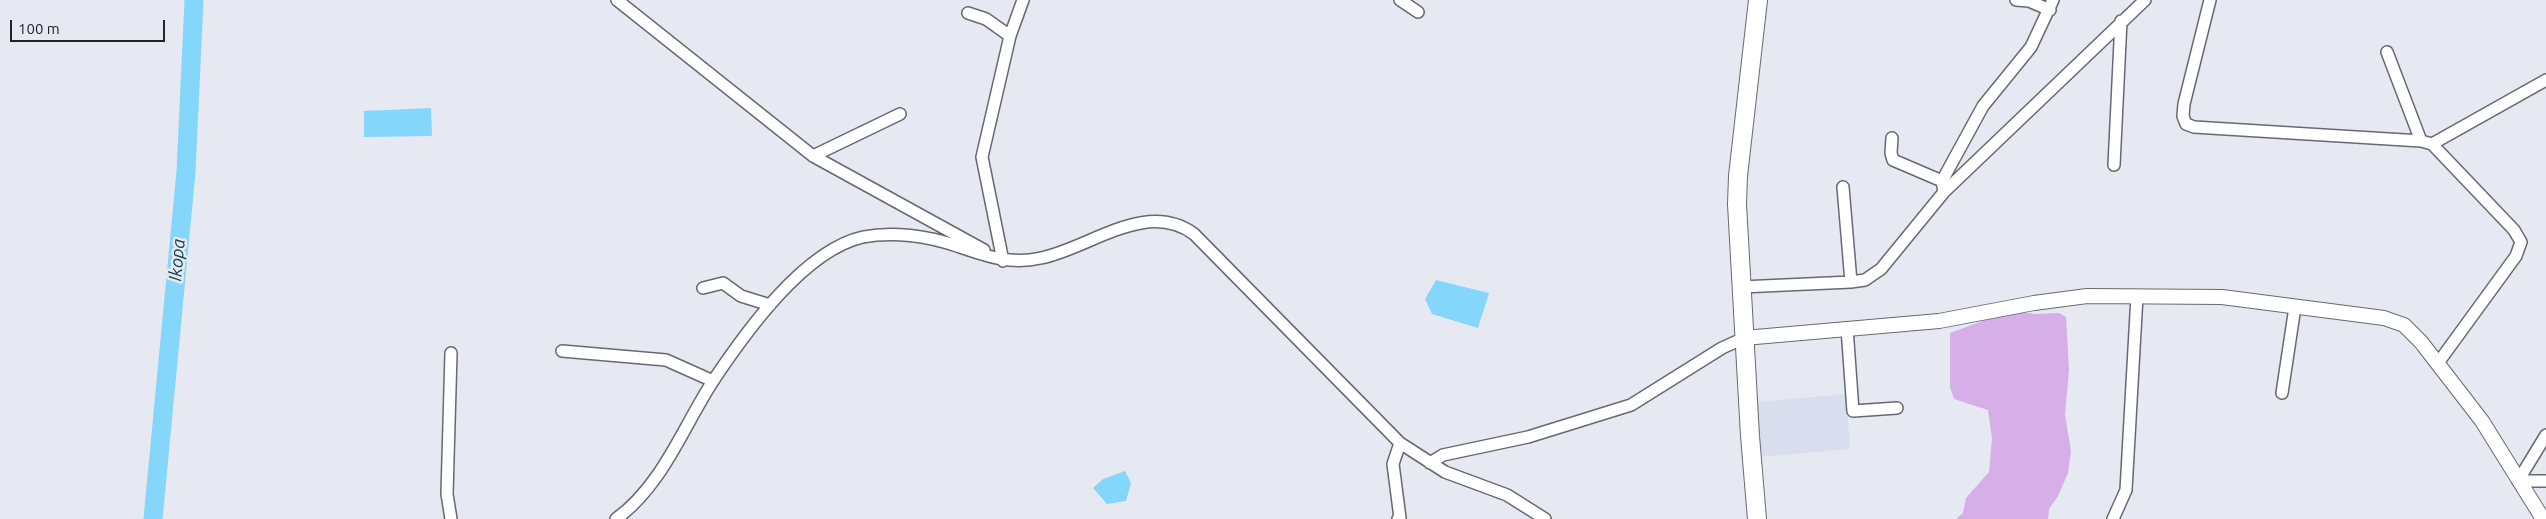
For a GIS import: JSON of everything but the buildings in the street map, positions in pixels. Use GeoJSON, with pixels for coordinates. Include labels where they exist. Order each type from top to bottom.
{"type":"FeatureCollection","features":[{"type":"Feature","properties":{"kind":"main road"},"geometry":{"type":"LineString","coordinates":[[1757,519],[1741,286],[1738,176],[1758,0]]}},
{"type":"Feature","properties":{"kind":"street"},"geometry":{"type":"LineString","coordinates":[[617,0],[812,156],[1004,261]]}},
{"type":"Feature","properties":{"kind":"street"},"geometry":{"type":"LineString","coordinates":[[1004,261],[982,157],[1010,36],[1023,0]]}},
{"type":"Feature","properties":{"kind":"street"},"geometry":{"type":"LineString","coordinates":[[1400,0],[1418,12]]}},
{"type":"Feature","properties":{"kind":"street"},"geometry":{"type":"LineString","coordinates":[[1741,286],[1850,282],[1864,280],[1881,269],[1943,186],[1983,106],[2031,47],[2052,5],[2016,0]]}},
{"type":"Feature","properties":{"kind":"street"},"geometry":{"type":"LineString","coordinates":[[1943,186],[2145,0]]}},
{"type":"Feature","properties":{"kind":"street"},"geometry":{"type":"LineString","coordinates":[[2210,0],[2184,104],[2183,116],[2186,124],[2203,129],[2427,142],[2546,80]]}},
{"type":"Feature","properties":{"kind":"street"},"geometry":{"type":"LineString","coordinates":[[968,13],[986,19],[1010,36]]}},
{"type":"Feature","properties":{"kind":"street"},"geometry":{"type":"LineString","coordinates":[[2114,165],[2121,21]]}},
{"type":"Feature","properties":{"kind":"street"},"geometry":{"type":"LineString","coordinates":[[2387,52],[2427,142],[2514,230],[2521,242],[2516,256],[2438,363]]}},
{"type":"Feature","properties":{"kind":"street"},"geometry":{"type":"LineString","coordinates":[[812,156],[900,114]]}},
{"type":"Feature","properties":{"kind":"street"},"geometry":{"type":"LineString","coordinates":[[1892,138],[1891,153],[1893,160],[1943,186]]}},
{"type":"Feature","properties":{"kind":"street"},"geometry":{"type":"LineString","coordinates":[[1843,187],[1850,282]]}},
{"type":"Feature","properties":{"kind":"street"},"geometry":{"type":"LineString","coordinates":[[616,519],[645,490],[666,462],[713,381],[770,305],[784,289],[818,260],[840,246],[862,238],[904,235],[955,245],[1004,261],[1041,258],[1068,251],[1141,222],[1156,220],[1183,226],[1222,262],[1400,443],[1445,472],[1507,495],[1545,519]]}},
{"type":"Feature","properties":{"kind":"street"},"geometry":{"type":"LineString","coordinates":[[703,288],[723,283],[741,296],[770,305]]}},
{"type":"Feature","properties":{"kind":"street"},"geometry":{"type":"LineString","coordinates":[[1430,463],[1443,455],[1528,437],[1631,404],[1722,348],[1744,338],[1939,321],[2034,303],[2087,296],[2222,297],[2370,316],[2404,325],[2438,363],[2482,421],[2543,519]]}},
{"type":"Feature","properties":{"kind":"street"},"geometry":{"type":"LineString","coordinates":[[2113,519],[2126,490],[2137,296]]}},
{"type":"Feature","properties":{"kind":"street"},"geometry":{"type":"LineString","coordinates":[[2282,393],[2295,307]]}},
{"type":"Feature","properties":{"kind":"street"},"geometry":{"type":"LineString","coordinates":[[1847,328],[1853,411],[1897,408]]}},
{"type":"Feature","properties":{"kind":"street"},"geometry":{"type":"LineString","coordinates":[[562,352],[666,360],[713,381]]}},
{"type":"Feature","properties":{"kind":"street"},"geometry":{"type":"LineString","coordinates":[[451,353],[448,494],[451,519]]}},
{"type":"Feature","properties":{"kind":"street"},"geometry":{"type":"LineString","coordinates":[[2518,481],[2546,435]]}},
{"type":"Feature","properties":{"kind":"street"},"geometry":{"type":"LineString","coordinates":[[1398,519],[1400,518],[1393,464],[1400,443]]}},
{"type":"Feature","properties":{"kind":"street"},"geometry":{"type":"LineString","coordinates":[[2518,481],[2546,480]]}},
{"type":"Feature","properties":{"kind":"shaded area"},"geometry":{"type":"Polygon","coordinates":[[[2010,311],[2035,314],[2059,313],[2066,317],[2069,370],[2065,415],[2071,451],[2068,473],[2058,496],[2049,509],[2048,519],[1956,519],[1963,513],[1966,498],[1989,472],[1992,438],[1988,410],[1954,399],[1950,387],[1950,333],[2010,311]]]}},
{"type":"Feature","properties":{"kind":"shaded area"},"geometry":{"type":"Polygon","coordinates":[[[1846,394],[1850,449],[1759,457],[1756,402],[1846,394]]]}},
{"type":"Feature","properties":{"kind":"water"},"geometry":{"type":"Polygon","coordinates":[[[431,108],[432,136],[364,137],[364,111],[431,108]]]}},
{"type":"Feature","properties":{"kind":"water"},"geometry":{"type":"Polygon","coordinates":[[[1436,280],[1489,293],[1478,328],[1432,314],[1425,299],[1436,280]]]}},
{"type":"Feature","properties":{"kind":"water"},"geometry":{"type":"Polygon","coordinates":[[[1125,471],[1131,483],[1126,501],[1107,504],[1093,488],[1103,479],[1125,471]]]}},
{"type":"Feature","properties":{"kind":"waterway","name":"Ikopa"},"geometry":{"type":"LineString","coordinates":[[153,519],[186,172],[194,0]]}}]}
